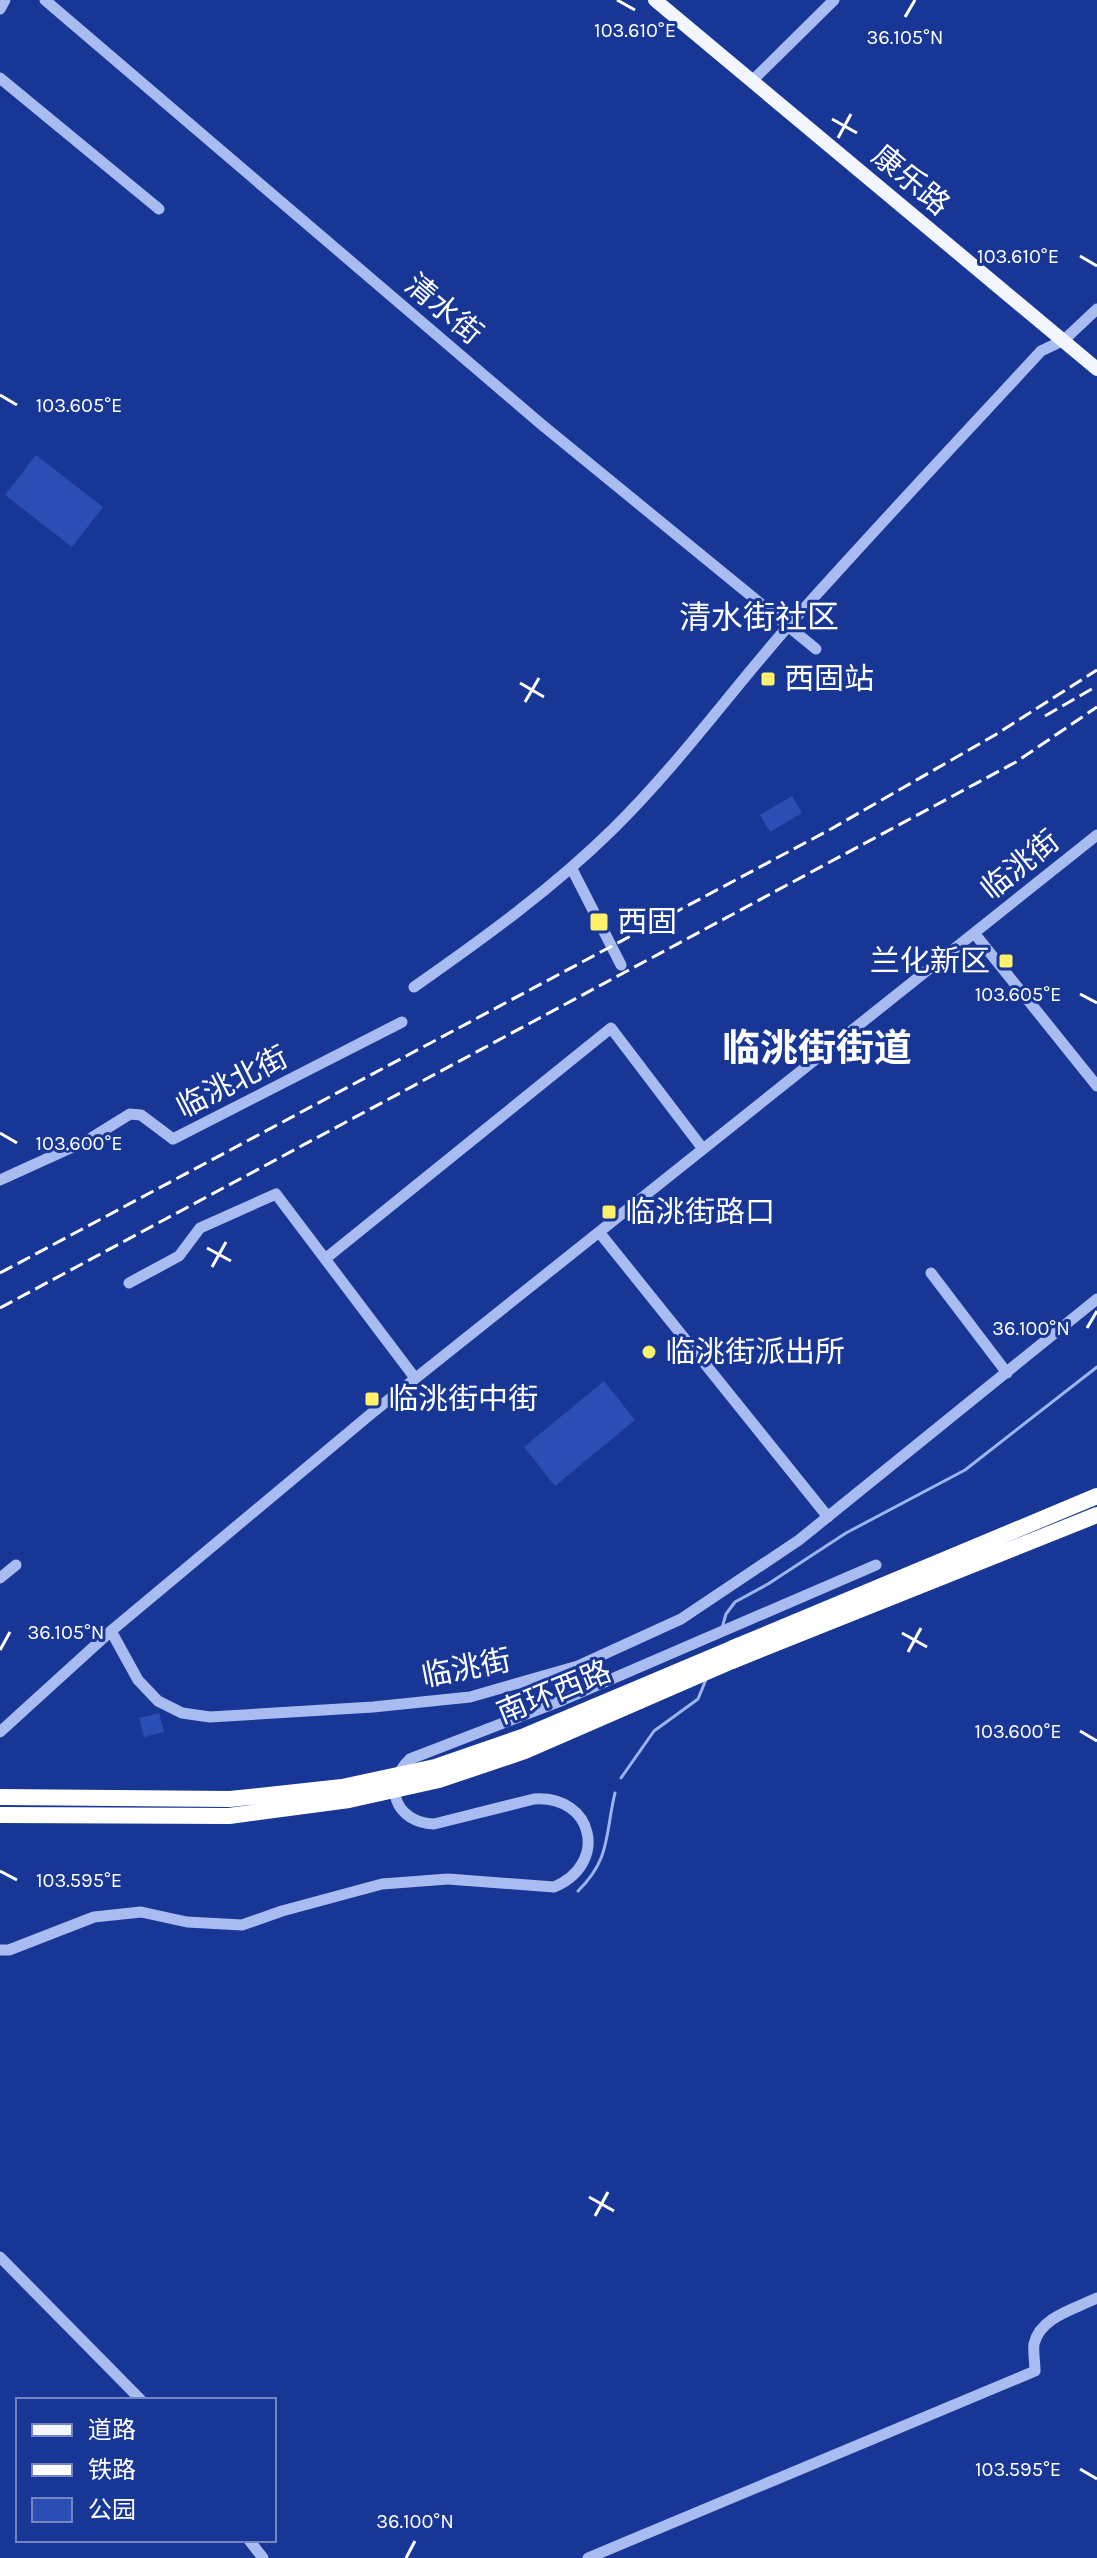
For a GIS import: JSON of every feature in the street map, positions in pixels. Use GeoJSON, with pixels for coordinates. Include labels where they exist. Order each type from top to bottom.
{"type":"FeatureCollection","features":[{"type":"Feature","properties":{"kind":"highway","name":"南环西路"},"geometry":{"type":"LineString","coordinates":[[0,1815],[229,1816],[349,1800],[439,1780],[525,1751],[733,1654],[1097,1496]]}},
{"type":"Feature","properties":{"kind":"highway","name":"南环西路"},"geometry":{"type":"LineString","coordinates":[[0,1797],[230,1799],[342,1787],[435,1767],[522,1737],[1097,1515]]}},
{"type":"Feature","properties":{"kind":"main road","name":"康乐路"},"geometry":{"type":"LineString","coordinates":[[655,0],[1097,369]]}},
{"type":"Feature","properties":{"kind":"street"},"geometry":{"type":"LineString","coordinates":[[0,9],[5,0]]}},
{"type":"Feature","properties":{"kind":"street","name":"清水街"},"geometry":{"type":"LineString","coordinates":[[45,0],[541,424],[816,649]]}},
{"type":"Feature","properties":{"kind":"street"},"geometry":{"type":"LineString","coordinates":[[752,81],[834,0]]}},
{"type":"Feature","properties":{"kind":"street"},"geometry":{"type":"LineString","coordinates":[[0,78],[159,209]]}},
{"type":"Feature","properties":{"kind":"street"},"geometry":{"type":"LineString","coordinates":[[414,987],[517,914],[572,869],[615,827],[682,755],[789,625],[1041,351],[1064,340],[1097,309]]}},
{"type":"Feature","properties":{"kind":"street","name":"临洮街"},"geometry":{"type":"LineString","coordinates":[[1,1727],[111,1631],[415,1378],[1097,835]]}},
{"type":"Feature","properties":{"kind":"street"},"geometry":{"type":"LineString","coordinates":[[572,869],[621,965]]}},
{"type":"Feature","properties":{"kind":"street","name":"临洮街"},"geometry":{"type":"LineString","coordinates":[[974,933],[1097,1086]]}},
{"type":"Feature","properties":{"kind":"street","name":"临洮北街"},"geometry":{"type":"LineString","coordinates":[[0,1180],[88,1140],[130,1114],[141,1115],[173,1139],[402,1022]]}},
{"type":"Feature","properties":{"kind":"street"},"geometry":{"type":"LineString","coordinates":[[325,1259],[611,1028],[703,1149]]}},
{"type":"Feature","properties":{"kind":"street"},"geometry":{"type":"LineString","coordinates":[[129,1283],[179,1256],[200,1228],[276,1194],[415,1378]]}},
{"type":"Feature","properties":{"kind":"street"},"geometry":{"type":"LineString","coordinates":[[599,1232],[828,1517]]}},
{"type":"Feature","properties":{"kind":"street"},"geometry":{"type":"LineString","coordinates":[[931,1273],[1007,1373]]}},
{"type":"Feature","properties":{"kind":"street","name":"临洮街"},"geometry":{"type":"LineString","coordinates":[[111,1631],[138,1680],[158,1701],[182,1713],[210,1717],[373,1707],[470,1697],[578,1666],[681,1619],[799,1540],[1097,1299]]}},
{"type":"Feature","properties":{"kind":"street"},"geometry":{"type":"LineString","coordinates":[[0,1578],[16,1565]]}},
{"type":"Feature","properties":{"kind":"street"},"geometry":{"type":"LineString","coordinates":[[0,1950],[9,1950],[94,1917],[141,1912],[187,1922],[242,1925],[382,1884],[448,1879],[554,1887],[567,1882],[585,1861],[588,1847],[588,1833],[573,1809],[561,1801],[534,1799],[434,1824],[422,1823],[411,1819],[397,1801],[394,1789],[401,1767],[410,1759],[563,1700],[876,1565]]}},
{"type":"Feature","properties":{"kind":"street"},"geometry":{"type":"LineString","coordinates":[[0,2257],[139,2398]]}},
{"type":"Feature","properties":{"kind":"street"},"geometry":{"type":"LineString","coordinates":[[588,2558],[1035,2371],[1034,2344],[1042,2327],[1097,2298]]}},
{"type":"Feature","properties":{"kind":"street"},"geometry":{"type":"LineString","coordinates":[[251,2542],[263,2558]]}},
{"type":"Feature","properties":{"kind":"green space"},"geometry":{"type":"Polygon","coordinates":[[[36,455],[103,507],[72,547],[5,495],[36,455]]]}},
{"type":"Feature","properties":{"kind":"green space"},"geometry":{"type":"Polygon","coordinates":[[[792,796],[802,813],[770,832],[760,815],[792,796]]]}},
{"type":"Feature","properties":{"kind":"green space"},"geometry":{"type":"Polygon","coordinates":[[[604,1381],[635,1420],[555,1486],[524,1447],[604,1381]]]}},
{"type":"Feature","properties":{"kind":"green space"},"geometry":{"type":"Polygon","coordinates":[[[159,1713],[164,1732],[144,1737],[139,1718],[159,1713]]]}},
{"type":"Feature","properties":{"kind":"waterway"},"geometry":{"type":"LineString","coordinates":[[722,1628],[726,1614],[735,1602],[846,1533],[965,1470],[1097,1367]]}},
{"type":"Feature","properties":{"kind":"waterway"},"geometry":{"type":"LineString","coordinates":[[621,1778],[654,1731],[698,1699],[707,1677]]}},
{"type":"Feature","properties":{"kind":"waterway"},"geometry":{"type":"LineString","coordinates":[[578,1891],[602,1857],[615,1793]]}},
{"type":"Feature","properties":{"kind":"railway"},"geometry":{"type":"LineString","coordinates":[[0,1273],[831,829],[995,735],[1097,670]]}},
{"type":"Feature","properties":{"kind":"railway"},"geometry":{"type":"LineString","coordinates":[[1045,716],[1097,686]]}},
{"type":"Feature","properties":{"kind":"railway"},"geometry":{"type":"LineString","coordinates":[[0,1308],[1016,762],[1097,707]]}},
{"type":"Feature","properties":{"kind":"place","name":"西固站"},"geometry":{"type":"Point","coordinates":[768,679]}},
{"type":"Feature","properties":{"kind":"place","name":"西固"},"geometry":{"type":"Point","coordinates":[599,922]}},
{"type":"Feature","properties":{"kind":"place","name":"兰化新区"},"geometry":{"type":"Point","coordinates":[1006,961]}},
{"type":"Feature","properties":{"kind":"place","name":"临洮街路口"},"geometry":{"type":"Point","coordinates":[609,1212]}},
{"type":"Feature","properties":{"kind":"place","name":"临洮街派出所"},"geometry":{"type":"Point","coordinates":[649,1352]}},
{"type":"Feature","properties":{"kind":"place","name":"临洮街中街"},"geometry":{"type":"Point","coordinates":[372,1399]}},
{"type":"Feature","properties":{"kind":"district","name":"清水街社区"},"geometry":{"type":"Point","coordinates":[759,617]}},
{"type":"Feature","properties":{"kind":"district","name":"临洮街街道"},"geometry":{"type":"Point","coordinates":[817,1048]}}]}
